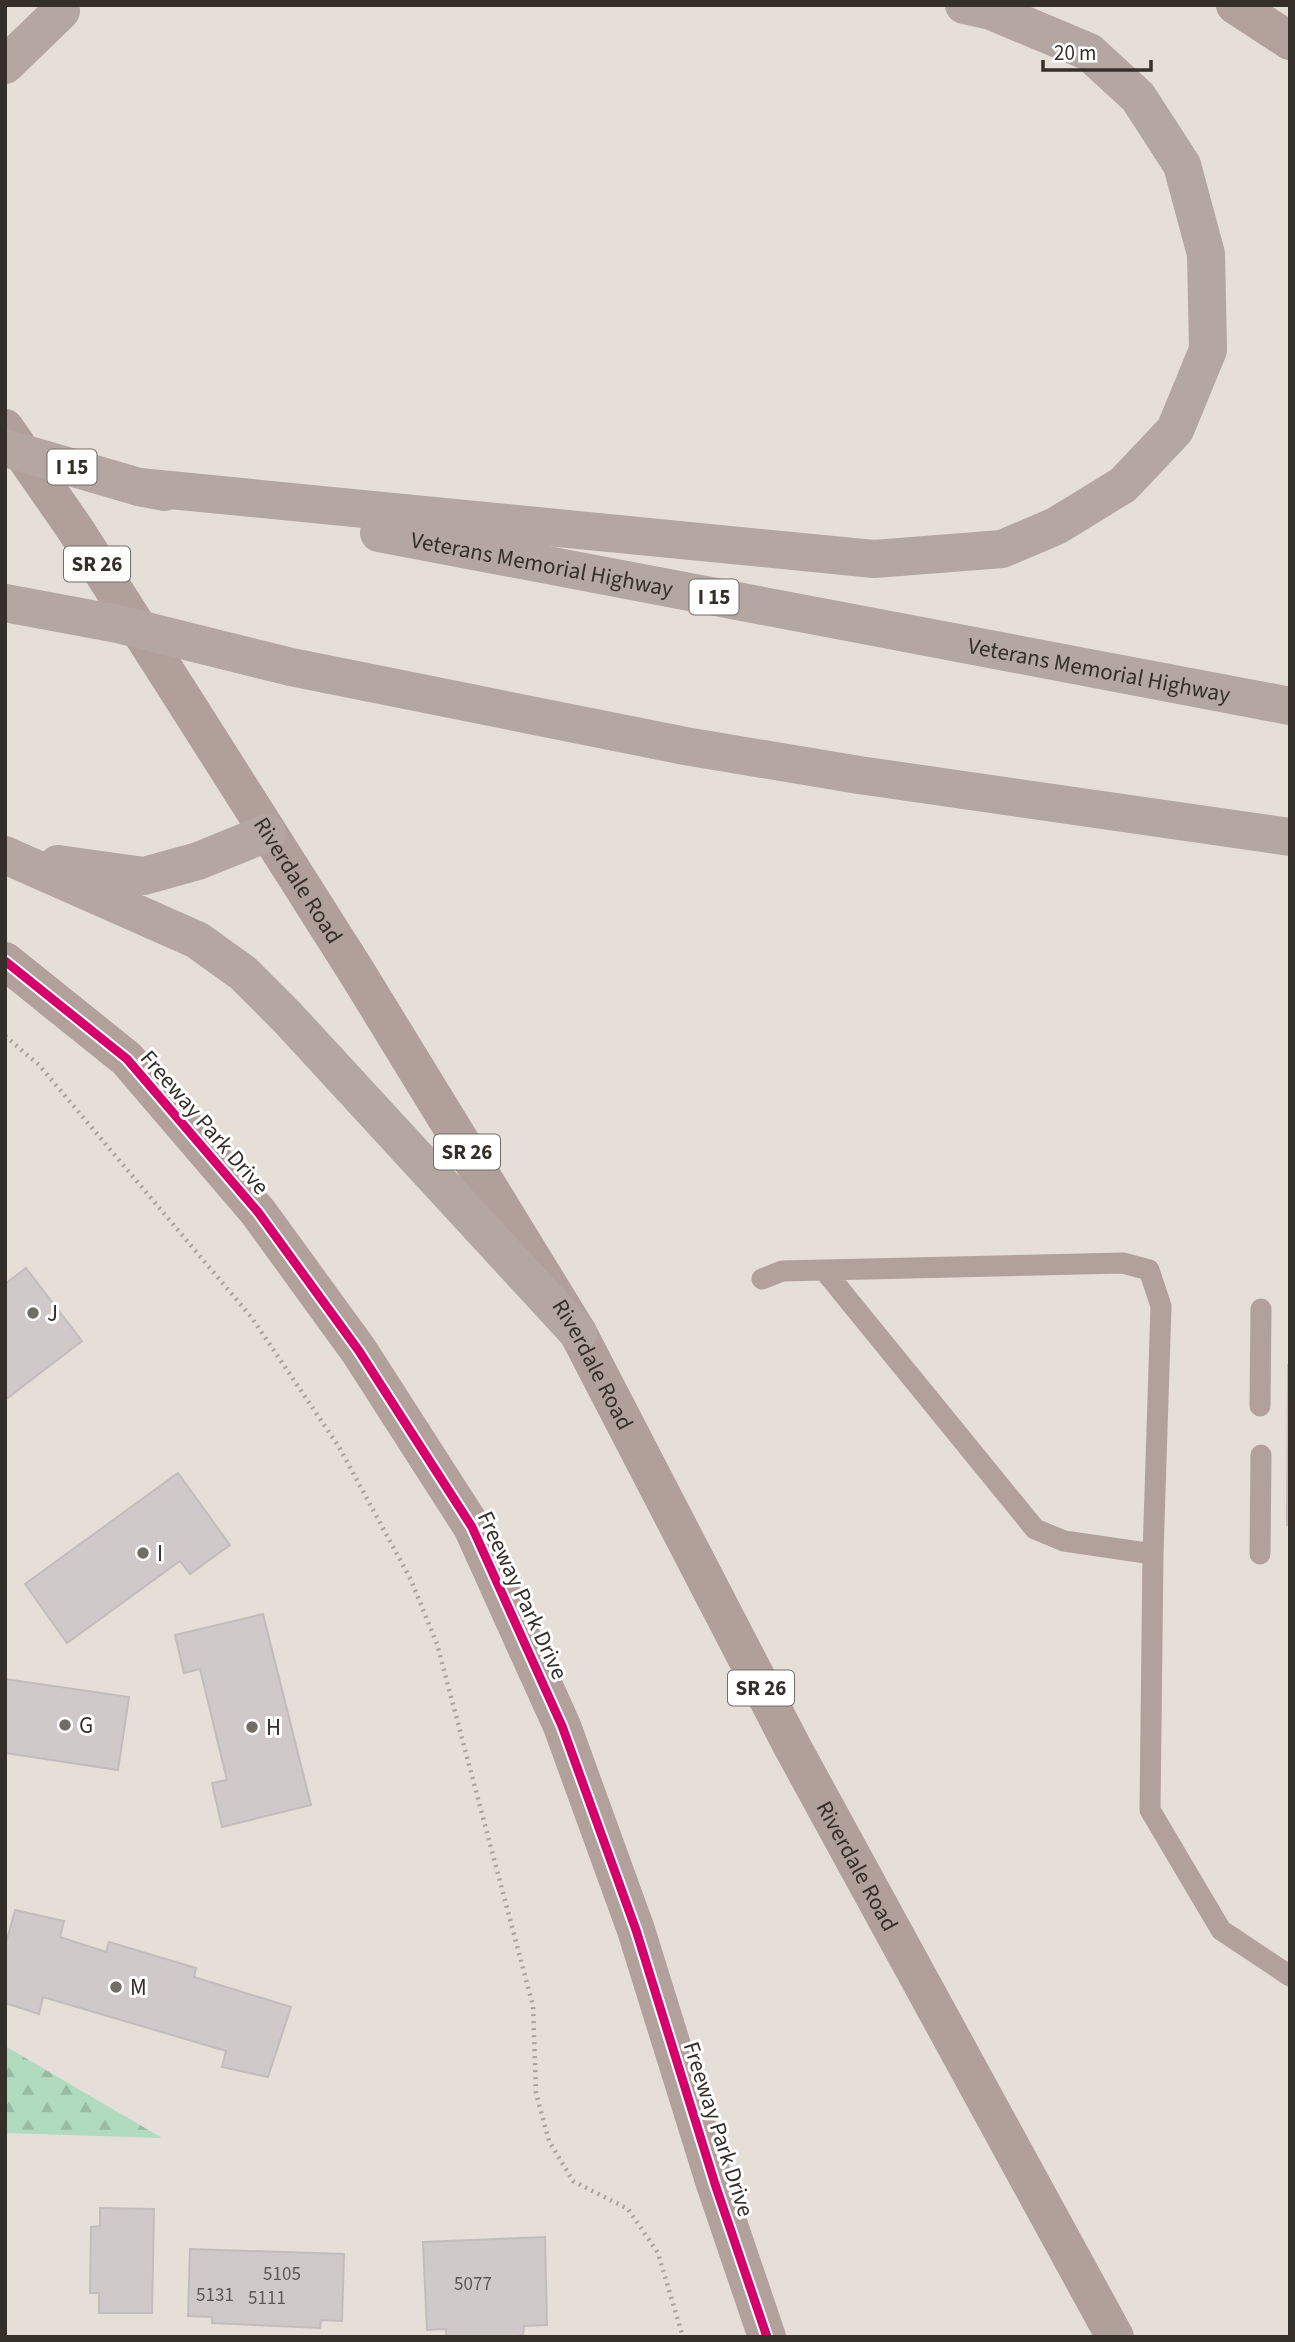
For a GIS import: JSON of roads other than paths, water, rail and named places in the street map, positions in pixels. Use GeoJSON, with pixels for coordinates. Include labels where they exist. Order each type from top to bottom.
{"type":"FeatureCollection","features":[{"type":"Feature","properties":{"kind":"highway"},"geometry":{"type":"LineString","coordinates":[[139,487],[874,559],[1002,549],[1056,526],[1123,485],[1175,430],[1208,350],[1206,254],[1182,165],[1138,97],[1089,52],[991,10],[964,5]]}},
{"type":"Feature","properties":{"kind":"highway"},"geometry":{"type":"LineString","coordinates":[[5,44],[65,8]]}},
{"type":"Feature","properties":{"kind":"highway"},"geometry":{"type":"LineString","coordinates":[[5,65],[65,8]]}},
{"type":"Feature","properties":{"kind":"highway","name":"Veterans Memorial Highway"},"geometry":{"type":"LineString","coordinates":[[5,448],[139,487],[1290,706]]}},
{"type":"Feature","properties":{"kind":"highway"},"geometry":{"type":"LineString","coordinates":[[5,603],[118,624],[304,670],[685,746],[859,775],[1290,837]]}},
{"type":"Feature","properties":{"kind":"highway"},"geometry":{"type":"LineString","coordinates":[[8,856],[144,876],[198,861],[267,833]]}},
{"type":"Feature","properties":{"kind":"highway"},"geometry":{"type":"LineString","coordinates":[[8,856],[197,940],[243,973],[288,1017],[578,1333]]}},
{"type":"Feature","properties":{"kind":"main road","name":"Riverdale Road"},"geometry":{"type":"LineString","coordinates":[[5,428],[83,541],[356,971],[578,1333],[793,1748],[1115,2337]]}},
{"type":"Feature","properties":{"kind":"street"},"geometry":{"type":"LineString","coordinates":[[1235,5],[1290,41]]}},
{"type":"Feature","properties":{"kind":"street","name":"Freeway Park Drive"},"geometry":{"type":"LineString","coordinates":[[5,961],[127,1059],[258,1212],[359,1351],[472,1527],[562,1726],[632,1917],[715,2184],[767,2337]]}},
{"type":"Feature","properties":{"kind":"lane"},"geometry":{"type":"LineString","coordinates":[[762,1279],[782,1271],[1123,1263],[1149,1270],[1161,1306],[1153,1553],[1150,1810],[1221,1930],[1290,1976]]}},
{"type":"Feature","properties":{"kind":"lane"},"geometry":{"type":"LineString","coordinates":[[824,1270],[1035,1529],[1064,1541],[1153,1553]]}},
{"type":"Feature","properties":{"kind":"lane"},"geometry":{"type":"LineString","coordinates":[[1260,1406],[1261,1309]]}},
{"type":"Feature","properties":{"kind":"lane"},"geometry":{"type":"LineString","coordinates":[[1260,1554],[1261,1455]]}},
{"type":"Feature","properties":{"kind":"place","name":"J"},"geometry":{"type":"Point","coordinates":[33,1313]}},
{"type":"Feature","properties":{"kind":"place","name":"I"},"geometry":{"type":"Point","coordinates":[143,1553]}},
{"type":"Feature","properties":{"kind":"place","name":"G"},"geometry":{"type":"Point","coordinates":[65,1725]}},
{"type":"Feature","properties":{"kind":"place","name":"H"},"geometry":{"type":"Point","coordinates":[252,1727]}},
{"type":"Feature","properties":{"kind":"place","name":"M"},"geometry":{"type":"Point","coordinates":[116,1987]}}]}
